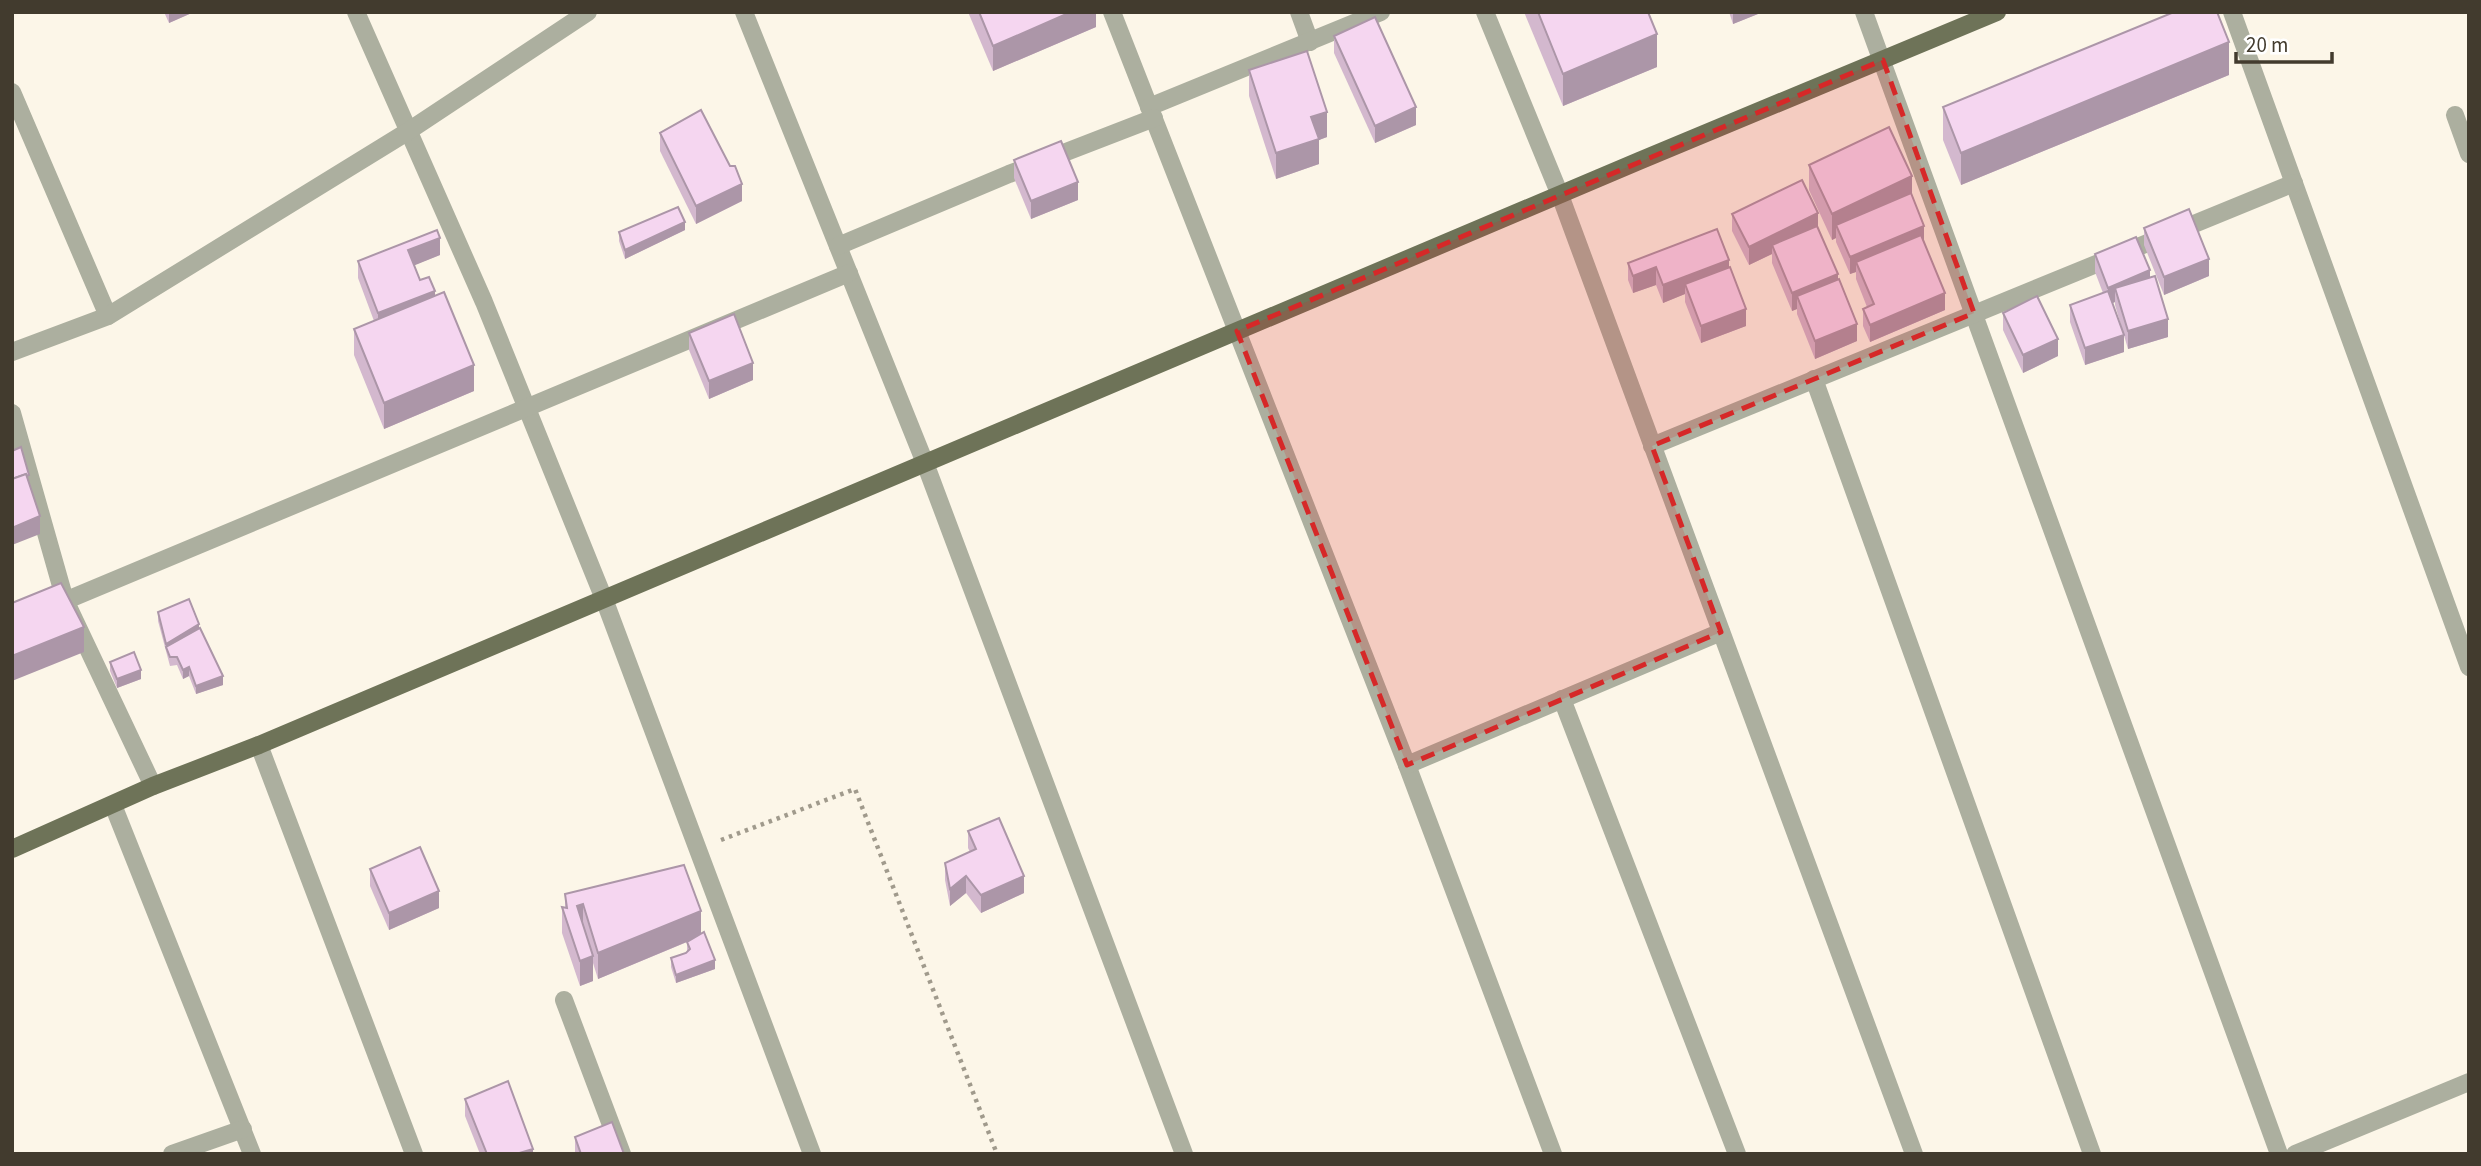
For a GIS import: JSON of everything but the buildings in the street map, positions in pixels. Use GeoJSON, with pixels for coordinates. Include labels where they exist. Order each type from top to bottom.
{"type":"FeatureCollection","features":[{"type":"Feature","properties":{"kind":"main road"},"geometry":{"type":"LineString","coordinates":[[12,849],[153,786],[259,745],[1997,12]]}},
{"type":"Feature","properties":{"kind":"street"},"geometry":{"type":"LineString","coordinates":[[356,12],[484,302],[604,599],[812,1154]]}},
{"type":"Feature","properties":{"kind":"street"},"geometry":{"type":"LineString","coordinates":[[12,352],[108,316],[407,132],[588,12]]}},
{"type":"Feature","properties":{"kind":"street"},"geometry":{"type":"LineString","coordinates":[[744,12],[925,463],[1184,1154]]}},
{"type":"Feature","properties":{"kind":"street"},"geometry":{"type":"LineString","coordinates":[[1112,12],[1407,765],[1553,1154]]}},
{"type":"Feature","properties":{"kind":"street"},"geometry":{"type":"LineString","coordinates":[[1299,12],[1310,42]]}},
{"type":"Feature","properties":{"kind":"street"},"geometry":{"type":"LineString","coordinates":[[838,246],[1152,113],[1381,12]]}},
{"type":"Feature","properties":{"kind":"street"},"geometry":{"type":"LineString","coordinates":[[1485,12],[1560,195],[1914,1154]]}},
{"type":"Feature","properties":{"kind":"street"},"geometry":{"type":"LineString","coordinates":[[1864,12],[2279,1154]]}},
{"type":"Feature","properties":{"kind":"street"},"geometry":{"type":"LineString","coordinates":[[2232,12],[2469,667]]}},
{"type":"Feature","properties":{"kind":"street"},"geometry":{"type":"LineString","coordinates":[[12,92],[108,316]]}},
{"type":"Feature","properties":{"kind":"street"},"geometry":{"type":"LineString","coordinates":[[2455,115],[2469,154]]}},
{"type":"Feature","properties":{"kind":"street"},"geometry":{"type":"LineString","coordinates":[[1652,446],[2294,183]]}},
{"type":"Feature","properties":{"kind":"street"},"geometry":{"type":"LineString","coordinates":[[12,622],[849,273]]}},
{"type":"Feature","properties":{"kind":"street"},"geometry":{"type":"LineString","coordinates":[[1814,379],[2092,1154]]}},
{"type":"Feature","properties":{"kind":"street"},"geometry":{"type":"LineString","coordinates":[[12,413],[65,600],[153,786]]}},
{"type":"Feature","properties":{"kind":"street"},"geometry":{"type":"LineString","coordinates":[[1407,765],[1721,632]]}},
{"type":"Feature","properties":{"kind":"street"},"geometry":{"type":"LineString","coordinates":[[1562,699],[1737,1154]]}},
{"type":"Feature","properties":{"kind":"street"},"geometry":{"type":"LineString","coordinates":[[259,745],[414,1154]]}},
{"type":"Feature","properties":{"kind":"street"},"geometry":{"type":"LineString","coordinates":[[113,805],[252,1154]]}},
{"type":"Feature","properties":{"kind":"street"},"geometry":{"type":"LineString","coordinates":[[564,1000],[622,1154]]}},
{"type":"Feature","properties":{"kind":"street"},"geometry":{"type":"LineString","coordinates":[[2295,1154],[2469,1082]]}},
{"type":"Feature","properties":{"kind":"street"},"geometry":{"type":"LineString","coordinates":[[172,1154],[243,1129]]}},
{"type":"Feature","properties":{"kind":"path"},"geometry":{"type":"LineString","coordinates":[[698,849],[855,789],[997,1154]]}},
{"type":"Feature","properties":{"kind":"highlighted area"},"geometry":{"type":"Polygon","coordinates":[[[1883,60],[1974,313],[1652,446],[1721,632],[1407,765],[1237,331],[1883,60]]]}}]}
